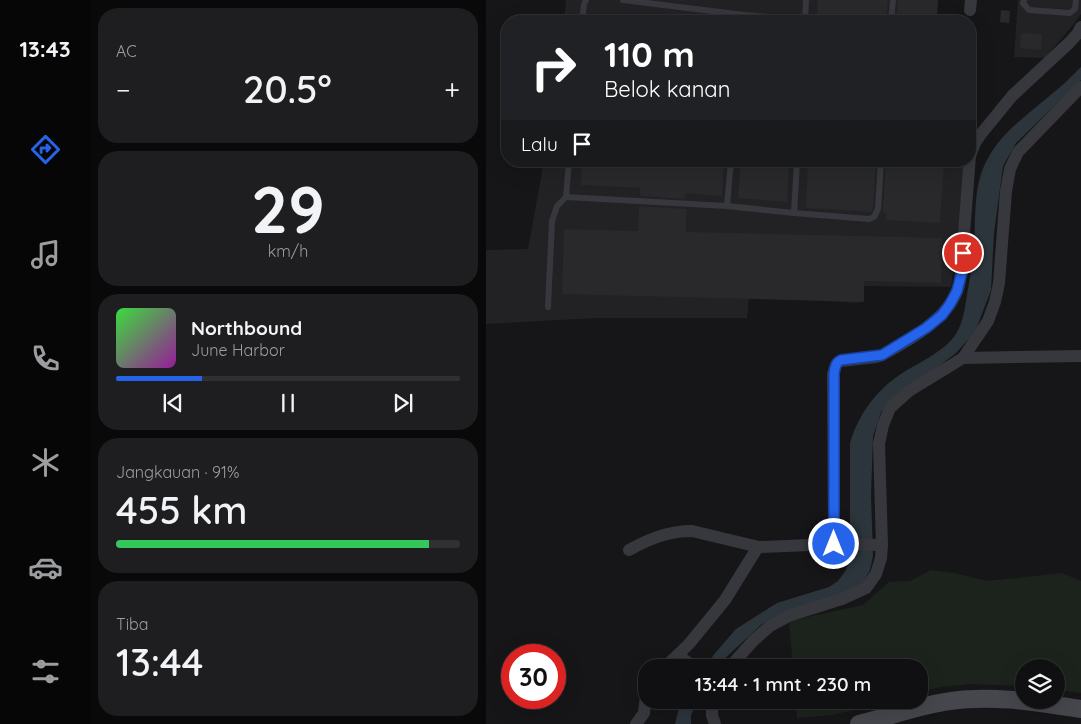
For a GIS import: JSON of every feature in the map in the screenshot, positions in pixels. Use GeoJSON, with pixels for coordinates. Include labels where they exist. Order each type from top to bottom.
{"type":"FeatureCollection","features":[{"type":"Feature","properties":{"kind":"main road"},"geometry":{"type":"LineString","coordinates":[[869,723],[921,707],[970,699],[1030,702],[1081,709]]}},
{"type":"Feature","properties":{"kind":"street"},"geometry":{"type":"LineString","coordinates":[[976,141],[1012,96],[1069,43],[1081,27]]}},
{"type":"Feature","properties":{"kind":"street"},"geometry":{"type":"LineString","coordinates":[[737,659],[776,622],[788,616],[842,600],[866,588],[876,574],[881,558],[879,545],[879,444],[890,408],[908,391],[963,358],[988,321],[999,283],[1006,191],[1010,169],[1018,152],[1081,86]]}},
{"type":"Feature","properties":{"kind":"street"},"geometry":{"type":"LineString","coordinates":[[834,544],[835,366],[841,360],[882,355],[926,328],[942,315],[950,304],[957,291],[962,272],[969,167]]}},
{"type":"Feature","properties":{"kind":"street"},"geometry":{"type":"LineString","coordinates":[[963,358],[1081,356]]}},
{"type":"Feature","properties":{"kind":"street"},"geometry":{"type":"LineString","coordinates":[[628,550],[652,538],[686,531],[692,531],[755,552],[834,544],[879,545]]}},
{"type":"Feature","properties":{"kind":"street"},"geometry":{"type":"LineString","coordinates":[[674,659],[689,644],[725,600],[755,552]]}},
{"type":"Feature","properties":{"kind":"street"},"geometry":{"type":"LineString","coordinates":[[678,655],[683,659]]}},
{"type":"Feature","properties":{"kind":"street"},"geometry":{"type":"LineString","coordinates":[[636,724],[644,713],[644,709]]}},
{"type":"Feature","properties":{"kind":"street"},"geometry":{"type":"LineString","coordinates":[[712,709],[715,724]]}},
{"type":"Feature","properties":{"kind":"lane"},"geometry":{"type":"LineString","coordinates":[[583,15],[586,0]]}},
{"type":"Feature","properties":{"kind":"lane"},"geometry":{"type":"LineString","coordinates":[[623,0],[656,2],[728,15]]}},
{"type":"Feature","properties":{"kind":"lane"},"geometry":{"type":"LineString","coordinates":[[805,15],[806,0]]}},
{"type":"Feature","properties":{"kind":"lane"},"geometry":{"type":"LineString","coordinates":[[892,15],[893,0]]}},
{"type":"Feature","properties":{"kind":"lane"},"geometry":{"type":"LineString","coordinates":[[1024,0],[1023,3],[1029,10],[1070,12],[1075,9],[1076,0]]}},
{"type":"Feature","properties":{"kind":"lane"},"geometry":{"type":"LineString","coordinates":[[548,307],[552,221],[557,206],[566,197],[568,167]]}},
{"type":"Feature","properties":{"kind":"lane"},"geometry":{"type":"LineString","coordinates":[[727,206],[730,167]]}},
{"type":"Feature","properties":{"kind":"lane"},"geometry":{"type":"LineString","coordinates":[[794,213],[797,167]]}},
{"type":"Feature","properties":{"kind":"lane"},"geometry":{"type":"LineString","coordinates":[[566,197],[727,206],[869,219],[874,217],[878,210],[881,167]]}},
{"type":"Feature","properties":{"kind":"shaded area"},"geometry":{"type":"Polygon","coordinates":[[[566,0],[933,0],[932,15],[565,15],[566,0]]]}},
{"type":"Feature","properties":{"kind":"shaded area"},"geometry":{"type":"Polygon","coordinates":[[[1018,0],[1081,0],[1081,14],[1045,58],[1014,57],[1018,0]]]}},
{"type":"Feature","properties":{"kind":"shaded area"},"geometry":{"type":"Polygon","coordinates":[[[1081,67],[1081,80],[1016,143],[1003,166],[994,233],[991,290],[975,332],[956,353],[893,398],[881,412],[873,436],[871,495],[873,556],[870,570],[863,583],[844,594],[784,612],[762,624],[724,659],[711,659],[736,629],[777,603],[829,587],[838,581],[846,570],[850,558],[850,443],[858,422],[870,403],[885,386],[939,351],[956,334],[963,315],[971,270],[977,191],[987,160],[1000,140],[1008,132],[1081,67]]]}},
{"type":"Feature","properties":{"kind":"shaded area"},"geometry":{"type":"Polygon","coordinates":[[[543,167],[965,167],[951,287],[861,286],[859,303],[749,296],[747,318],[596,318],[486,324],[486,250],[528,249],[543,167]]]}},
{"type":"Feature","properties":{"kind":"shaded area"},"geometry":{"type":"Polygon","coordinates":[[[931,570],[987,581],[1062,573],[1081,581],[1081,693],[1065,691],[1065,659],[1015,659],[1015,686],[969,684],[928,690],[928,659],[792,659],[789,621],[863,605],[889,582],[910,581],[931,570]]]}},
{"type":"Feature","properties":{"kind":"shaded area"},"geometry":{"type":"Polygon","coordinates":[[[680,709],[694,709],[691,715],[691,724],[675,724],[680,709]]]}},
{"type":"Feature","properties":{"kind":"shaded area"},"geometry":{"type":"Polygon","coordinates":[[[796,709],[858,709],[832,715],[797,718],[796,709]]]}},
{"type":"Feature","properties":{"kind":"building"},"geometry":{"type":"Polygon","coordinates":[[[818,0],[888,0],[887,15],[817,15],[818,0]]]}},
{"type":"Feature","properties":{"kind":"building"},"geometry":{"type":"Polygon","coordinates":[[[898,0],[938,0],[937,15],[897,15],[898,0]]]}},
{"type":"Feature","properties":{"kind":"building"},"geometry":{"type":"Polygon","coordinates":[[[1001,10],[1010,11],[1009,23],[1000,22],[1001,10]]]}},
{"type":"Feature","properties":{"kind":"building"},"geometry":{"type":"Polygon","coordinates":[[[1021,33],[1042,34],[1041,50],[1020,48],[1021,33]]]}},
{"type":"Feature","properties":{"kind":"building"},"geometry":{"type":"Polygon","coordinates":[[[582,167],[724,167],[722,196],[685,193],[685,199],[640,196],[640,188],[581,185],[582,167]]]}},
{"type":"Feature","properties":{"kind":"building"},"geometry":{"type":"Polygon","coordinates":[[[741,167],[789,167],[787,202],[738,198],[741,167]]]}},
{"type":"Feature","properties":{"kind":"building"},"geometry":{"type":"Polygon","coordinates":[[[808,167],[876,167],[873,208],[871,212],[806,208],[808,167]]]}},
{"type":"Feature","properties":{"kind":"building"},"geometry":{"type":"Polygon","coordinates":[[[886,167],[944,167],[940,223],[886,220],[886,213],[882,212],[886,167]]]}},
{"type":"Feature","properties":{"kind":"building"},"geometry":{"type":"Polygon","coordinates":[[[639,206],[686,209],[686,232],[942,238],[941,283],[864,281],[864,302],[562,294],[564,229],[638,231],[639,206]]]}},
{"type":"Feature","properties":{"kind":"route"},"geometry":{"type":"LineString","coordinates":[[834,544],[835,366],[841,360],[882,355],[926,328],[942,315],[957,291],[962,272],[963,253]]}}]}
